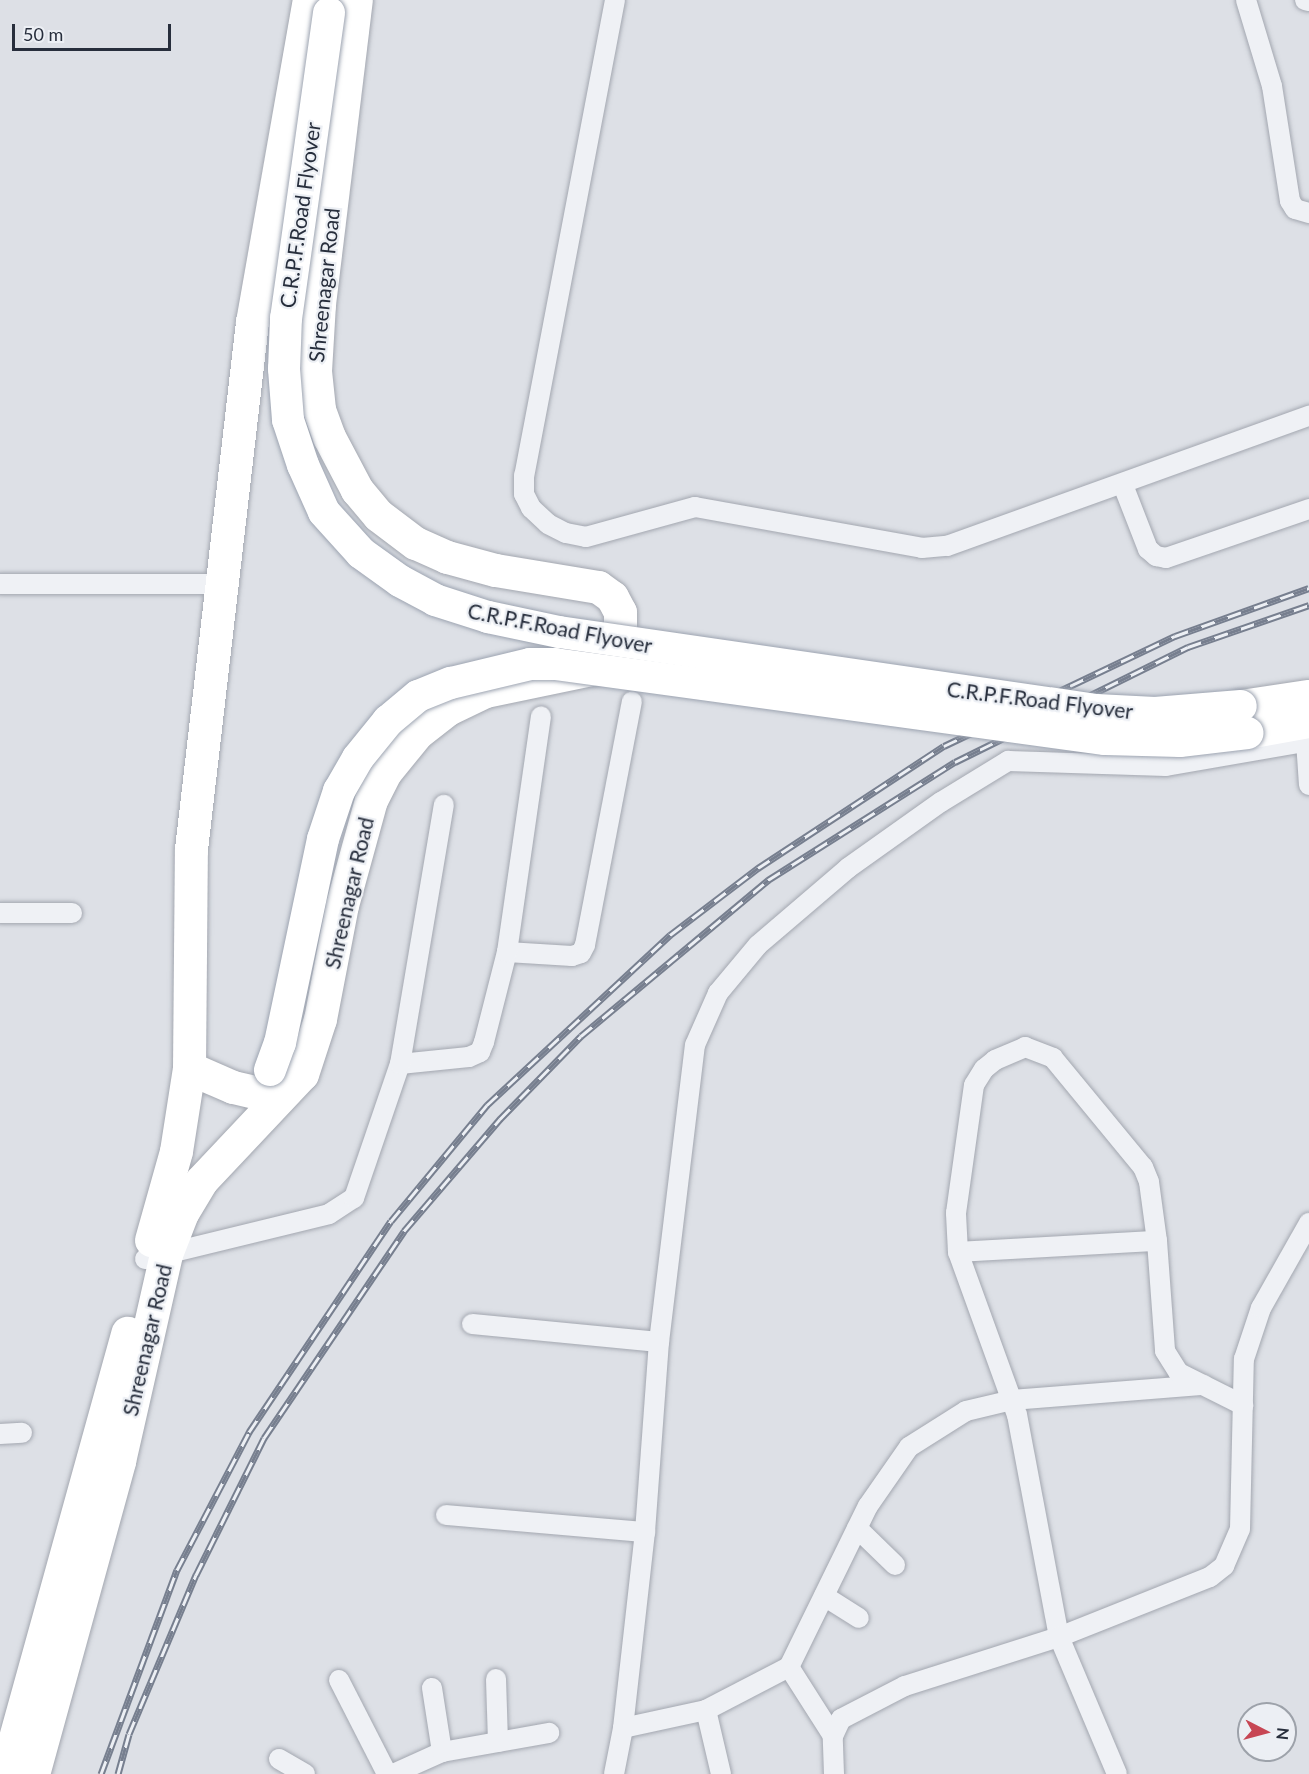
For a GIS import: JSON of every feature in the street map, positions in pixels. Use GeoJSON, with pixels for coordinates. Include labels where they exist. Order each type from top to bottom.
{"type":"FeatureCollection","features":[{"type":"Feature","properties":{"kind":"highway","name":"Shreenagar Road"},"geometry":{"type":"LineString","coordinates":[[33,1774],[119,1461],[176,1151],[189,1068],[191,849],[252,322],[331,3]]}},
{"type":"Feature","properties":{"kind":"highway","name":"Shreenagar Road"},"geometry":{"type":"LineString","coordinates":[[5,1774],[156,1257],[192,1194],[290,1088],[309,1058],[356,847],[371,800],[387,771],[417,733],[448,709],[485,691],[591,669],[607,661],[615,652],[621,625],[612,597],[598,587],[495,570],[447,557],[415,543],[378,515],[357,490],[329,437],[319,409],[315,371],[331,3]]}},
{"type":"Feature","properties":{"kind":"highway"},"geometry":{"type":"LineString","coordinates":[[189,1068],[233,1087],[264,1081]]}},
{"type":"Feature","properties":{"kind":"main road","name":"C.R.P.F.Road Flyover"},"geometry":{"type":"LineString","coordinates":[[331,3],[286,318],[284,369],[288,420],[324,512],[361,553],[400,581],[446,604],[559,632],[1096,710],[1155,713],[1309,696]]}},
{"type":"Feature","properties":{"kind":"main road","name":"C.R.P.F.Road Flyover"},"geometry":{"type":"LineString","coordinates":[[249,1132],[264,1081],[280,1042],[323,839],[339,791],[358,758],[388,721],[418,696],[459,680],[530,664],[555,664],[1117,739],[1180,741],[1308,735]]}},
{"type":"Feature","properties":{"kind":"street"},"geometry":{"type":"LineString","coordinates":[[615,0],[524,475],[524,494],[531,508],[566,534],[586,537],[695,507],[922,548],[947,546],[1123,485],[1309,416]]}},
{"type":"Feature","properties":{"kind":"street"},"geometry":{"type":"LineString","coordinates":[[1246,0],[1272,86],[1290,201],[1295,209],[1309,213]]}},
{"type":"Feature","properties":{"kind":"street"},"geometry":{"type":"LineString","coordinates":[[1123,485],[1148,549],[1156,556],[1166,558],[1309,509]]}},
{"type":"Feature","properties":{"kind":"street"},"geometry":{"type":"LineString","coordinates":[[0,584],[220,584]]}},
{"type":"Feature","properties":{"kind":"street"},"geometry":{"type":"LineString","coordinates":[[507,952],[573,956],[581,952],[585,945],[632,702]]}},
{"type":"Feature","properties":{"kind":"street"},"geometry":{"type":"LineString","coordinates":[[400,1064],[469,1057],[480,1052],[507,952],[541,716]]}},
{"type":"Feature","properties":{"kind":"street"},"geometry":{"type":"LineString","coordinates":[[614,1774],[624,1728],[645,1532],[659,1342],[695,1045],[718,993],[758,945],[848,868],[941,802],[1008,761],[1166,766],[1308,735],[1309,785]]}},
{"type":"Feature","properties":{"kind":"street"},"geometry":{"type":"LineString","coordinates":[[156,1257],[328,1214],[344,1207],[354,1198],[400,1064],[444,806]]}},
{"type":"Feature","properties":{"kind":"street"},"geometry":{"type":"LineString","coordinates":[[0,913],[72,913]]}},
{"type":"Feature","properties":{"kind":"street"},"geometry":{"type":"LineString","coordinates":[[1117,1774],[1059,1637],[1012,1400],[958,1252],[956,1213],[974,1085],[984,1069],[995,1060],[1025,1047],[1039,1049],[1053,1058],[1143,1167],[1149,1182],[1157,1241],[1165,1351],[1179,1373],[1243,1405]]}},
{"type":"Feature","properties":{"kind":"street"},"geometry":{"type":"LineString","coordinates":[[834,1774],[833,1736],[841,1719],[905,1686],[1059,1637],[1210,1577],[1224,1566],[1240,1529],[1244,1359],[1249,1337],[1309,1222]]}},
{"type":"Feature","properties":{"kind":"street"},"geometry":{"type":"LineString","coordinates":[[958,1252],[1157,1241]]}},
{"type":"Feature","properties":{"kind":"street"},"geometry":{"type":"LineString","coordinates":[[472,1324],[659,1342]]}},
{"type":"Feature","properties":{"kind":"street"},"geometry":{"type":"LineString","coordinates":[[624,1728],[706,1710],[789,1667],[868,1506],[909,1448],[966,1411],[1012,1400],[1203,1385]]}},
{"type":"Feature","properties":{"kind":"street"},"geometry":{"type":"LineString","coordinates":[[0,1434],[22,1433]]}},
{"type":"Feature","properties":{"kind":"street"},"geometry":{"type":"LineString","coordinates":[[447,1515],[645,1532]]}},
{"type":"Feature","properties":{"kind":"street"},"geometry":{"type":"LineString","coordinates":[[857,1528],[896,1565]]}},
{"type":"Feature","properties":{"kind":"street"},"geometry":{"type":"LineString","coordinates":[[824,1596],[859,1618]]}},
{"type":"Feature","properties":{"kind":"street"},"geometry":{"type":"LineString","coordinates":[[789,1667],[833,1736]]}},
{"type":"Feature","properties":{"kind":"street"},"geometry":{"type":"LineString","coordinates":[[339,1680],[387,1774]]}},
{"type":"Feature","properties":{"kind":"street"},"geometry":{"type":"LineString","coordinates":[[496,1680],[498,1742]]}},
{"type":"Feature","properties":{"kind":"street"},"geometry":{"type":"LineString","coordinates":[[432,1688],[442,1752]]}},
{"type":"Feature","properties":{"kind":"street"},"geometry":{"type":"LineString","coordinates":[[706,1710],[721,1774]]}},
{"type":"Feature","properties":{"kind":"street"},"geometry":{"type":"LineString","coordinates":[[393,1774],[442,1752],[549,1733]]}},
{"type":"Feature","properties":{"kind":"street"},"geometry":{"type":"LineString","coordinates":[[279,1759],[305,1774]]}},
{"type":"Feature","properties":{"kind":"railway"},"geometry":{"type":"LineString","coordinates":[[101,1774],[177,1570],[249,1432],[391,1221],[487,1105],[670,935],[758,868],[944,746],[1175,636],[1309,588]]}},
{"type":"Feature","properties":{"kind":"railway"},"geometry":{"type":"LineString","coordinates":[[118,1774],[129,1734],[196,1575],[264,1438],[404,1231],[500,1119],[581,1036],[768,880],[955,762],[1188,647],[1309,605]]}}]}
